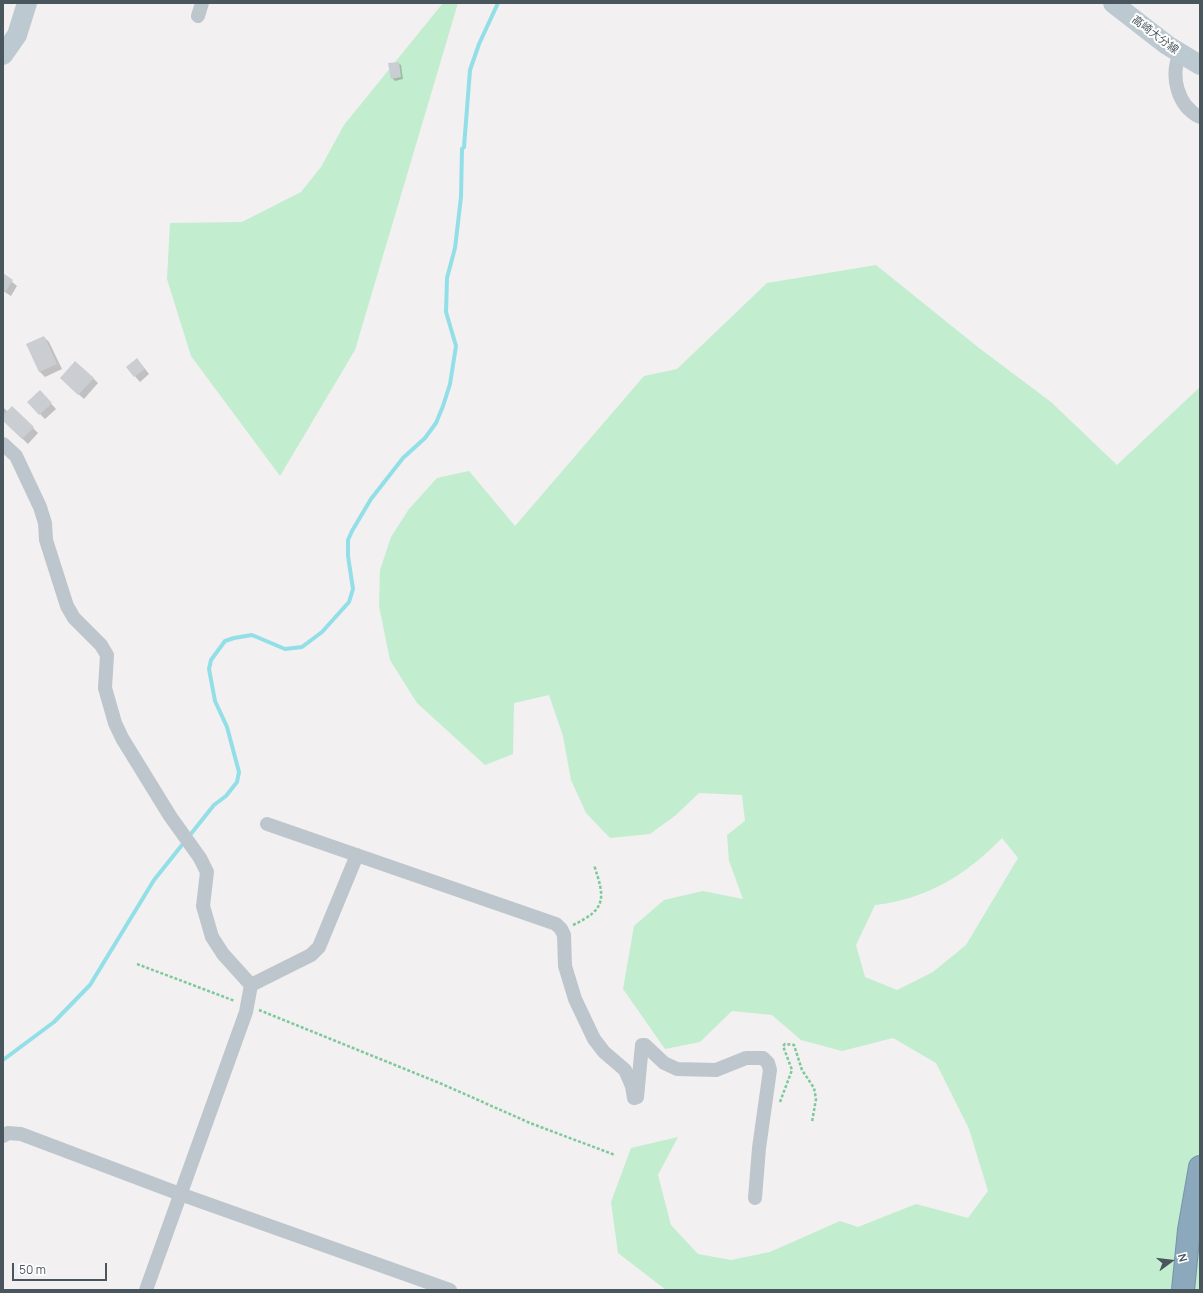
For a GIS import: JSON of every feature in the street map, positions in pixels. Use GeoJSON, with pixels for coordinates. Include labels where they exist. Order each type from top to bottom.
{"type":"FeatureCollection","features":[{"type":"Feature","properties":{"kind":"highway"},"geometry":{"type":"LineString","coordinates":[[1183,1290],[1189,1230],[1200,1167]]}},
{"type":"Feature","properties":{"kind":"main road"},"geometry":{"type":"LineString","coordinates":[[3,55],[17,35],[27,3]]}},
{"type":"Feature","properties":{"kind":"main road","name":"高崎大分線"},"geometry":{"type":"LineString","coordinates":[[1113,3],[1180,54],[1200,65]]}},
{"type":"Feature","properties":{"kind":"street"},"geometry":{"type":"LineString","coordinates":[[1180,54],[1176,62],[1174,78],[1181,97],[1188,108],[1200,117]]}},
{"type":"Feature","properties":{"kind":"street"},"geometry":{"type":"LineString","coordinates":[[3,444],[16,456],[40,508],[45,523],[46,540],[67,606],[74,618],[101,645],[107,655],[106,688],[115,723],[122,738],[170,816],[200,858],[207,872],[203,906],[212,938],[223,954],[251,986]]}},
{"type":"Feature","properties":{"kind":"street"},"geometry":{"type":"LineString","coordinates":[[267,824],[556,924],[564,935],[565,966],[575,999],[594,1039],[604,1052],[625,1070],[632,1086],[634,1098],[637,1097],[642,1045],[646,1045],[664,1063],[677,1069],[716,1070],[746,1058],[763,1058],[768,1063],[770,1070],[758,1148],[755,1198]]}},
{"type":"Feature","properties":{"kind":"street"},"geometry":{"type":"LineString","coordinates":[[251,986],[311,955],[319,947],[357,855]]}},
{"type":"Feature","properties":{"kind":"street"},"geometry":{"type":"LineString","coordinates":[[146,1290],[247,1005],[251,986]]}},
{"type":"Feature","properties":{"kind":"street"},"geometry":{"type":"LineString","coordinates":[[3,1136],[8,1133],[21,1134],[180,1194],[450,1290]]}},
{"type":"Feature","properties":{"kind":"path"},"geometry":{"type":"LineString","coordinates":[[556,924],[572,925],[585,919],[596,910],[602,898],[600,882],[594,865]]}},
{"type":"Feature","properties":{"kind":"path"},"geometry":{"type":"LineString","coordinates":[[136,964],[247,1005],[442,1084],[530,1123],[615,1155]]}},
{"type":"Feature","properties":{"kind":"path"},"geometry":{"type":"LineString","coordinates":[[779,1103],[792,1070],[783,1046],[785,1044],[794,1044],[802,1070],[814,1088],[816,1099],[812,1122]]}},
{"type":"Feature","properties":{"kind":"green space"},"geometry":{"type":"Polygon","coordinates":[[[443,3],[458,3],[355,350],[280,476],[191,356],[167,279],[170,223],[242,222],[301,192],[321,167],[344,125],[443,3]]]}},
{"type":"Feature","properties":{"kind":"green space"},"geometry":{"type":"Polygon","coordinates":[[[876,265],[979,348],[1051,402],[1117,465],[1200,387],[1200,1290],[666,1290],[618,1253],[611,1202],[631,1148],[678,1137],[658,1175],[671,1225],[698,1254],[731,1260],[770,1252],[840,1221],[858,1227],[916,1204],[968,1218],[988,1191],[969,1129],[936,1063],[893,1038],[842,1051],[801,1040],[772,1015],[732,1011],[700,1042],[665,1049],[623,989],[634,926],[664,900],[703,891],[743,899],[729,861],[727,835],[745,821],[742,795],[699,793],[676,815],[650,834],[610,838],[586,813],[571,780],[563,736],[549,695],[514,703],[513,754],[485,765],[417,703],[390,660],[379,606],[380,570],[391,537],[409,509],[437,478],[469,471],[515,526],[644,376],[677,369],[767,283],[876,265]],[[1002,838],[960,874],[929,891],[894,902],[875,905],[856,945],[865,977],[897,990],[933,972],[966,945],[1018,858],[1002,838]]]}},
{"type":"Feature","properties":{"kind":"building"},"geometry":{"type":"Polygon","coordinates":[[[399,62],[401,77],[391,79],[388,63],[399,62]]]}},
{"type":"Feature","properties":{"kind":"building"},"geometry":{"type":"Polygon","coordinates":[[[3,273],[13,280],[5,292],[3,290],[3,273]]]}},
{"type":"Feature","properties":{"kind":"building"},"geometry":{"type":"Polygon","coordinates":[[[44,336],[57,364],[39,372],[26,344],[44,336]]]}},
{"type":"Feature","properties":{"kind":"building"},"geometry":{"type":"Polygon","coordinates":[[[137,358],[145,369],[134,377],[126,367],[137,358]]]}},
{"type":"Feature","properties":{"kind":"building"},"geometry":{"type":"Polygon","coordinates":[[[75,361],[94,378],[78,395],[60,378],[75,361]]]}},
{"type":"Feature","properties":{"kind":"building"},"geometry":{"type":"Polygon","coordinates":[[[40,390],[52,403],[39,415],[27,402],[40,390]]]}},
{"type":"Feature","properties":{"kind":"building"},"geometry":{"type":"Polygon","coordinates":[[[12,406],[34,427],[22,439],[3,421],[3,415],[12,406]]]}},
{"type":"Feature","properties":{"kind":"waterway"},"geometry":{"type":"LineString","coordinates":[[3,1060],[54,1022],[90,985],[154,880],[214,805],[226,796],[237,782],[239,772],[227,727],[215,701],[209,669],[211,660],[225,641],[234,638],[252,635],[285,649],[302,647],[322,632],[349,602],[353,589],[348,556],[348,540],[352,531],[371,499],[403,458],[425,438],[436,423],[450,384],[456,346],[446,312],[447,278],[455,248],[461,197],[462,149],[464,147],[470,70],[479,44],[498,3]]}}]}
